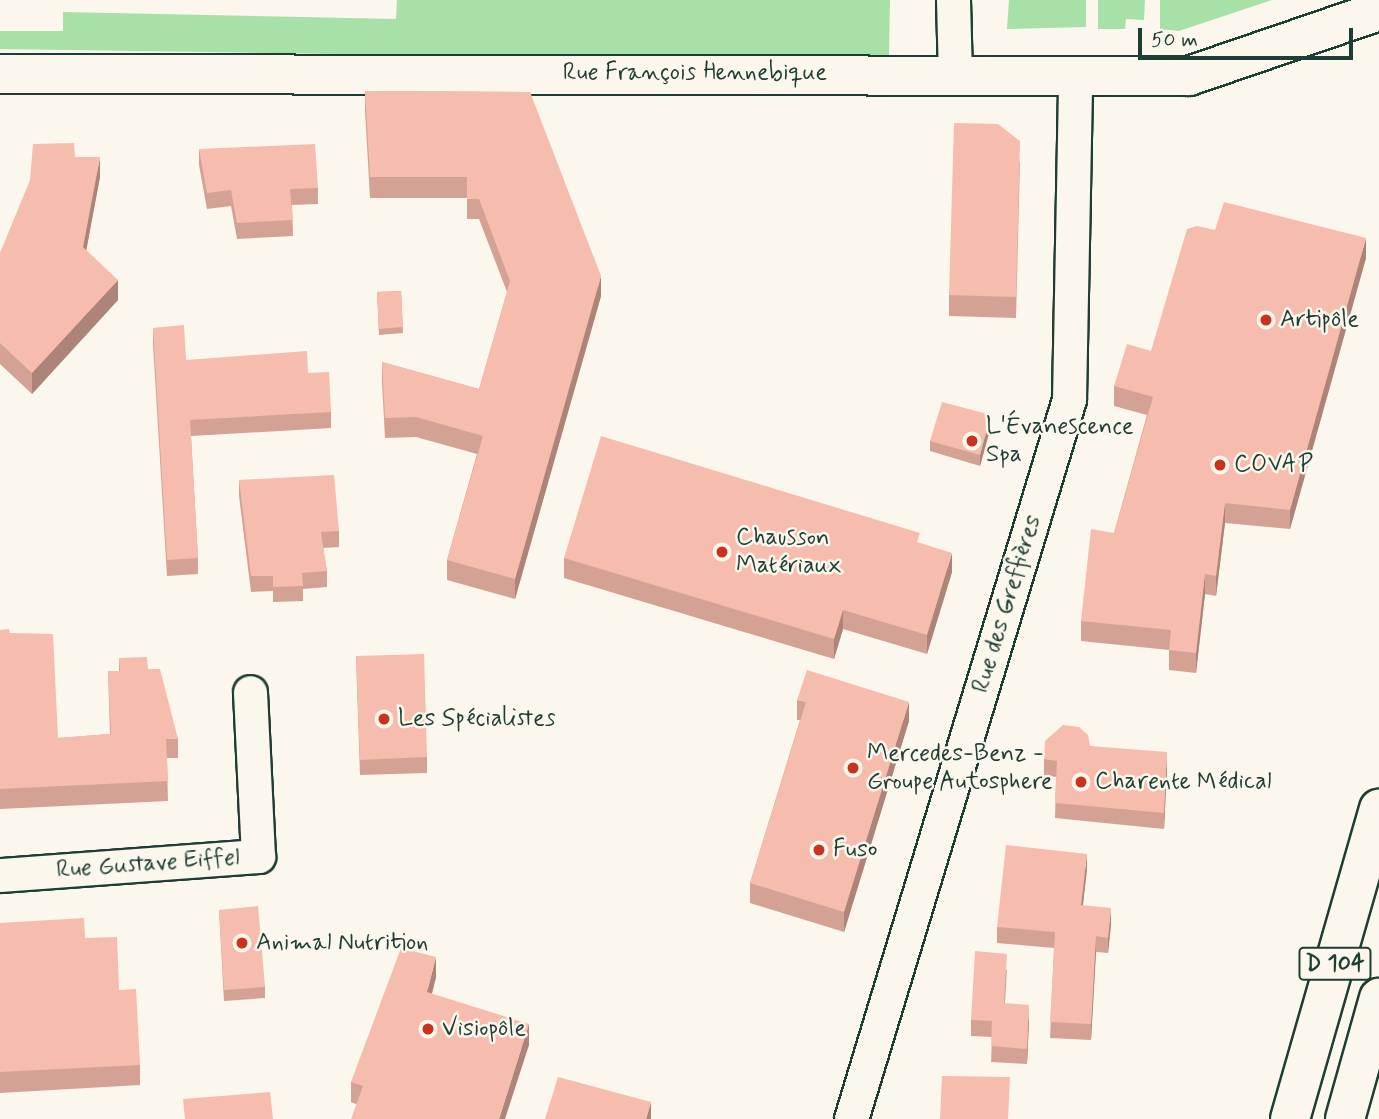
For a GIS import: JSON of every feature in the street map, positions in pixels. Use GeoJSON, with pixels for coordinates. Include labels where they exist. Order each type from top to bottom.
{"type":"FeatureCollection","features":[{"type":"Feature","properties":{"kind":"street"},"geometry":{"type":"LineString","coordinates":[[953,0],[955,76]]}},
{"type":"Feature","properties":{"kind":"street","name":"Rue François Hennebique"},"geometry":{"type":"LineString","coordinates":[[0,74],[1189,76],[1379,11]]}},
{"type":"Feature","properties":{"kind":"street","name":"Rue des Greffières"},"geometry":{"type":"LineString","coordinates":[[851,1119],[1069,399],[1074,76]]}},
{"type":"Feature","properties":{"kind":"street","name":"Rue Gustave Eiffel"},"geometry":{"type":"LineString","coordinates":[[0,875],[258,856],[250,692]]}},
{"type":"Feature","properties":{"kind":"street","name":"D 104"},"geometry":{"type":"LineString","coordinates":[[1290,1119],[1379,809]]}},
{"type":"Feature","properties":{"kind":"street","name":"D 104"},"geometry":{"type":"LineString","coordinates":[[1345,1119],[1379,998]]}},
{"type":"Feature","properties":{"kind":"green space"},"geometry":{"type":"Polygon","coordinates":[[[397,0],[890,0],[889,55],[398,55],[0,49],[0,31],[63,31],[63,12],[396,19],[397,0]]]}},
{"type":"Feature","properties":{"kind":"green space"},"geometry":{"type":"Polygon","coordinates":[[[1009,0],[1086,0],[1086,27],[1007,29],[1009,0]]]}},
{"type":"Feature","properties":{"kind":"green space"},"geometry":{"type":"Polygon","coordinates":[[[1098,0],[1145,0],[1144,20],[1126,19],[1125,29],[1098,29],[1098,0]]]}},
{"type":"Feature","properties":{"kind":"green space"},"geometry":{"type":"Polygon","coordinates":[[[1160,0],[1272,0],[1179,31],[1160,29],[1160,0]]]}},
{"type":"Feature","properties":{"kind":"building"},"geometry":{"type":"Polygon","coordinates":[[[365,91],[530,92],[601,276],[515,579],[447,560],[483,436],[416,417],[385,418],[382,362],[479,389],[510,281],[479,199],[467,199],[467,177],[370,177],[365,91]]]}},
{"type":"Feature","properties":{"kind":"building"},"geometry":{"type":"Polygon","coordinates":[[[954,123],[998,124],[1020,141],[1016,297],[949,295],[954,123]]]}},
{"type":"Feature","properties":{"kind":"building"},"geometry":{"type":"Polygon","coordinates":[[[74,143],[75,157],[100,157],[83,247],[118,280],[32,373],[0,343],[0,253],[30,180],[33,144],[74,143]]]}},
{"type":"Feature","properties":{"kind":"building"},"geometry":{"type":"Polygon","coordinates":[[[315,144],[318,188],[290,189],[293,220],[237,223],[231,190],[207,193],[199,149],[315,144]]]}},
{"type":"Feature","properties":{"kind":"building"},"geometry":{"type":"Polygon","coordinates":[[[1224,202],[1366,238],[1290,510],[1225,503],[1216,576],[1205,574],[1196,653],[1169,650],[1171,630],[1081,621],[1091,529],[1114,533],[1153,397],[1114,386],[1127,344],[1151,351],[1187,229],[1197,226],[1215,230],[1224,202]]]}},
{"type":"Feature","properties":{"kind":"building"},"geometry":{"type":"Polygon","coordinates":[[[401,291],[403,327],[379,329],[377,292],[401,291]]]}},
{"type":"Feature","properties":{"kind":"building"},"geometry":{"type":"Polygon","coordinates":[[[184,325],[186,360],[307,351],[308,373],[329,372],[331,412],[190,420],[198,558],[167,560],[153,328],[184,325]]]}},
{"type":"Feature","properties":{"kind":"building"},"geometry":{"type":"Polygon","coordinates":[[[942,402],[991,415],[980,455],[930,441],[942,402]]]}},
{"type":"Feature","properties":{"kind":"building"},"geometry":{"type":"Polygon","coordinates":[[[601,436],[920,533],[917,542],[952,553],[927,635],[843,610],[834,639],[564,558],[601,436]]]}},
{"type":"Feature","properties":{"kind":"building"},"geometry":{"type":"Polygon","coordinates":[[[334,475],[339,531],[321,532],[327,571],[302,573],[303,586],[273,587],[273,576],[251,576],[239,480],[334,475]]]}},
{"type":"Feature","properties":{"kind":"building"},"geometry":{"type":"Polygon","coordinates":[[[9,629],[10,633],[53,634],[58,738],[111,734],[108,671],[120,671],[119,658],[147,657],[148,669],[160,669],[178,739],[166,739],[168,781],[0,789],[0,630],[9,629]]]}},
{"type":"Feature","properties":{"kind":"building"},"geometry":{"type":"Polygon","coordinates":[[[424,654],[427,757],[360,760],[356,656],[424,654]]]}},
{"type":"Feature","properties":{"kind":"building"},"geometry":{"type":"Polygon","coordinates":[[[807,670],[909,702],[844,912],[750,883],[806,702],[797,700],[807,670]]]}},
{"type":"Feature","properties":{"kind":"building"},"geometry":{"type":"Polygon","coordinates":[[[1063,725],[1079,727],[1088,735],[1090,746],[1167,752],[1164,813],[1055,803],[1057,761],[1044,759],[1045,741],[1063,725]]]}},
{"type":"Feature","properties":{"kind":"building"},"geometry":{"type":"Polygon","coordinates":[[[1006,845],[1087,854],[1081,905],[1111,908],[1108,938],[1096,936],[1091,1024],[1050,1022],[1055,932],[997,927],[1006,845]]]}},
{"type":"Feature","properties":{"kind":"building"},"geometry":{"type":"Polygon","coordinates":[[[258,906],[265,987],[224,990],[219,910],[258,906]]]}},
{"type":"Feature","properties":{"kind":"building"},"geometry":{"type":"Polygon","coordinates":[[[84,918],[85,938],[117,937],[119,990],[136,989],[140,1065],[0,1072],[0,923],[84,918]]]}},
{"type":"Feature","properties":{"kind":"building","name":"Visiopôle"},"geometry":{"type":"Polygon","coordinates":[[[401,948],[436,957],[427,992],[529,1024],[499,1119],[351,1119],[363,1086],[351,1082],[401,948]]]}},
{"type":"Feature","properties":{"kind":"building"},"geometry":{"type":"Polygon","coordinates":[[[975,951],[1007,954],[1004,1003],[1029,1005],[1027,1049],[991,1046],[992,1021],[971,1020],[975,951]]]}},
{"type":"Feature","properties":{"kind":"building"},"geometry":{"type":"Polygon","coordinates":[[[942,1076],[1010,1077],[1008,1119],[940,1119],[942,1076]]]}},
{"type":"Feature","properties":{"kind":"building"},"geometry":{"type":"Polygon","coordinates":[[[558,1077],[651,1102],[646,1119],[545,1119],[558,1077]]]}},
{"type":"Feature","properties":{"kind":"building"},"geometry":{"type":"Polygon","coordinates":[[[270,1092],[273,1119],[185,1119],[183,1099],[270,1092]]]}},
{"type":"Feature","properties":{"kind":"place","name":"Artipôle"},"geometry":{"type":"Point","coordinates":[1266,320]}},
{"type":"Feature","properties":{"kind":"place","name":"L'Évanescence Spa"},"geometry":{"type":"Point","coordinates":[972,441]}},
{"type":"Feature","properties":{"kind":"place","name":"COVAP"},"geometry":{"type":"Point","coordinates":[1220,465]}},
{"type":"Feature","properties":{"kind":"place","name":"Chausson Matériaux"},"geometry":{"type":"Point","coordinates":[722,552]}},
{"type":"Feature","properties":{"kind":"place","name":"Les Spécialistes"},"geometry":{"type":"Point","coordinates":[384,719]}},
{"type":"Feature","properties":{"kind":"place","name":"Mercedes-Benz - Groupe Autosphere"},"geometry":{"type":"Point","coordinates":[853,768]}},
{"type":"Feature","properties":{"kind":"place","name":"Charente Médical"},"geometry":{"type":"Point","coordinates":[1081,782]}},
{"type":"Feature","properties":{"kind":"place","name":"Fuso"},"geometry":{"type":"Point","coordinates":[819,850]}},
{"type":"Feature","properties":{"kind":"place","name":"Animal Nutrition"},"geometry":{"type":"Point","coordinates":[242,943]}},
{"type":"Feature","properties":{"kind":"place","name":"Visiopôle"},"geometry":{"type":"Point","coordinates":[428,1029]}}]}
